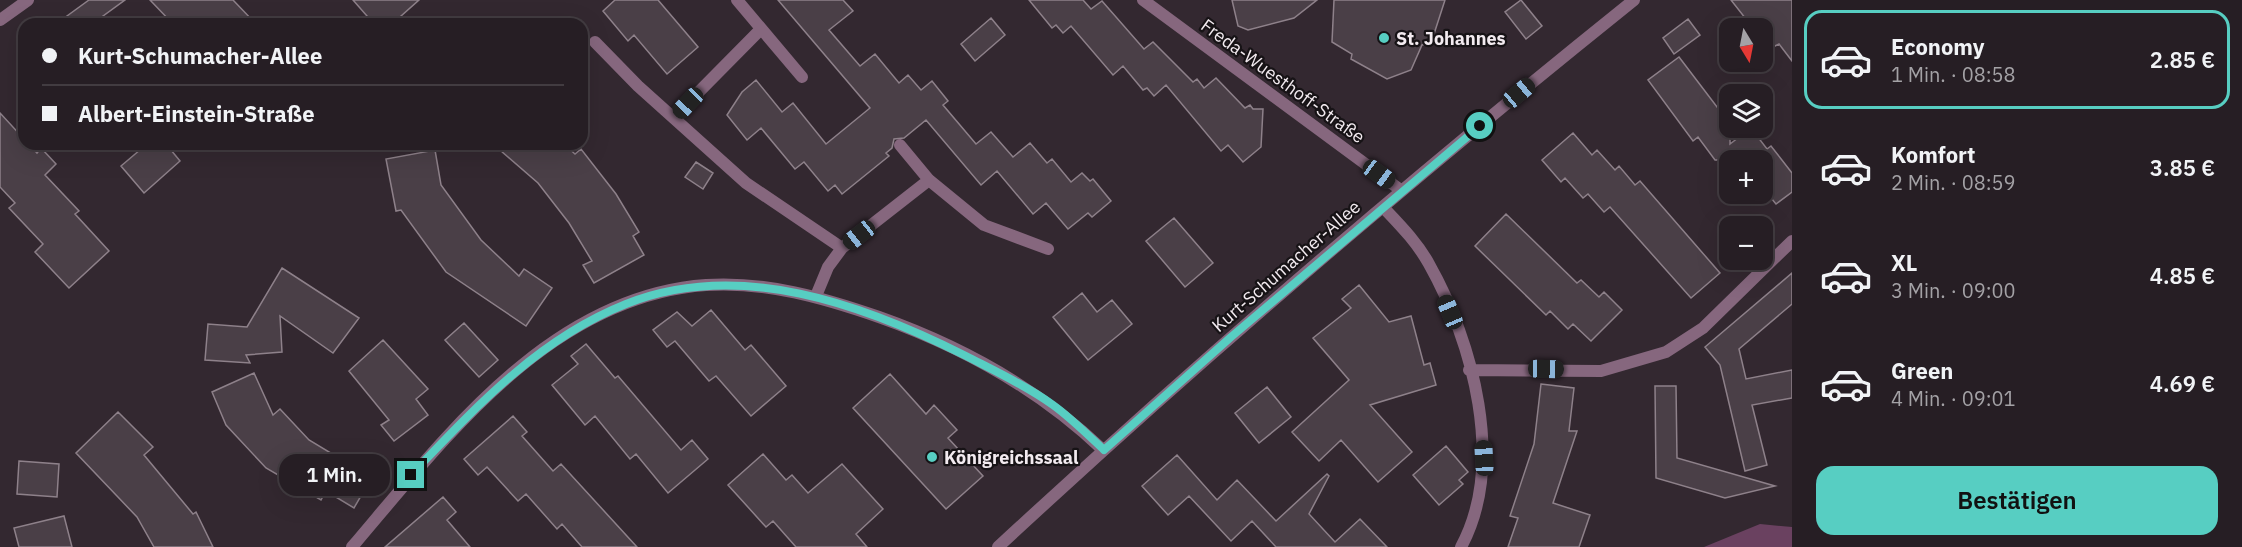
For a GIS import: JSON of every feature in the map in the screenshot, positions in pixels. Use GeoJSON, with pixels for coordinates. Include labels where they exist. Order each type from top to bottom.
{"type":"FeatureCollection","features":[{"type":"Feature","properties":{"kind":"street"},"geometry":{"type":"LineString","coordinates":[[0,20],[28,0]]}},
{"type":"Feature","properties":{"kind":"street"},"geometry":{"type":"LineString","coordinates":[[737,0],[801,77]]}},
{"type":"Feature","properties":{"kind":"street","name":"Freda-Wuesthoff-Straße"},"geometry":{"type":"LineString","coordinates":[[1143,0],[1402,191]]}},
{"type":"Feature","properties":{"kind":"street","name":"Kurt-Schumacher-Allee"},"geometry":{"type":"LineString","coordinates":[[998,547],[1104,450],[1383,207],[1634,0]]}},
{"type":"Feature","properties":{"kind":"street"},"geometry":{"type":"LineString","coordinates":[[674,117],[760,30]]}},
{"type":"Feature","properties":{"kind":"street"},"geometry":{"type":"LineString","coordinates":[[595,42],[746,183],[842,248]]}},
{"type":"Feature","properties":{"kind":"street"},"geometry":{"type":"LineString","coordinates":[[900,145],[929,180],[984,225],[1048,249]]}},
{"type":"Feature","properties":{"kind":"street"},"geometry":{"type":"LineString","coordinates":[[816,296],[828,267],[842,248],[929,180]]}},
{"type":"Feature","properties":{"kind":"street"},"geometry":{"type":"LineString","coordinates":[[1383,207],[1411,238],[1429,264],[1458,331],[1482,422],[1484,458],[1481,490],[1470,530],[1461,547]]}},
{"type":"Feature","properties":{"kind":"street"},"geometry":{"type":"LineString","coordinates":[[1469,370],[1600,371],[1666,352],[1703,328],[1792,241]]}},
{"type":"Feature","properties":{"kind":"street"},"geometry":{"type":"LineString","coordinates":[[352,547],[411,475],[489,395],[536,354],[600,316],[654,294],[706,285],[763,287],[816,296],[895,322],[1016,381],[1053,405],[1104,450]]}},
{"type":"Feature","properties":{"kind":"shaded area"},"geometry":{"type":"Polygon","coordinates":[[[1760,524],[1792,527],[1792,547],[1704,547],[1760,524]]]}},
{"type":"Feature","properties":{"kind":"building"},"geometry":{"type":"Polygon","coordinates":[[[89,0],[125,0],[100,18],[64,18],[89,0]]]}},
{"type":"Feature","properties":{"kind":"building"},"geometry":{"type":"Polygon","coordinates":[[[150,0],[233,0],[250,18],[167,18],[150,0]]]}},
{"type":"Feature","properties":{"kind":"building"},"geometry":{"type":"Polygon","coordinates":[[[353,0],[419,0],[399,18],[369,18],[353,0]]]}},
{"type":"Feature","properties":{"kind":"building"},"geometry":{"type":"Polygon","coordinates":[[[615,0],[658,0],[698,47],[667,74],[634,35],[628,41],[603,11],[615,0]]]}},
{"type":"Feature","properties":{"kind":"building"},"geometry":{"type":"Polygon","coordinates":[[[778,0],[843,0],[853,11],[829,30],[860,66],[875,54],[899,83],[908,75],[921,90],[932,81],[948,101],[943,105],[976,144],[991,132],[1013,157],[1030,143],[1047,163],[1052,159],[1071,182],[1082,173],[1090,181],[1093,179],[1111,201],[1092,217],[1088,213],[1068,229],[1046,203],[1033,214],[997,171],[981,185],[926,120],[904,138],[894,139],[892,148],[886,153],[889,156],[842,194],[835,185],[828,191],[804,162],[795,169],[761,128],[747,140],[727,115],[742,92],[756,80],[782,112],[793,103],[826,144],[870,108],[778,0]]]}},
{"type":"Feature","properties":{"kind":"building"},"geometry":{"type":"Polygon","coordinates":[[[1029,0],[1083,0],[1091,9],[1102,1],[1144,49],[1153,42],[1193,82],[1197,79],[1204,88],[1216,78],[1245,108],[1250,105],[1253,109],[1263,109],[1261,147],[1243,162],[1228,145],[1221,151],[1166,85],[1154,96],[1147,88],[1143,90],[1123,66],[1113,75],[1071,26],[1063,33],[1056,25],[1052,28],[1029,0]]]}},
{"type":"Feature","properties":{"kind":"building"},"geometry":{"type":"Polygon","coordinates":[[[1232,0],[1317,0],[1294,18],[1248,30],[1238,26],[1232,0]]]}},
{"type":"Feature","properties":{"kind":"building","name":"St. Johannes"},"geometry":{"type":"Polygon","coordinates":[[[1334,0],[1445,0],[1434,34],[1438,41],[1422,45],[1411,70],[1387,79],[1351,59],[1352,54],[1332,42],[1334,0]]]}},
{"type":"Feature","properties":{"kind":"building"},"geometry":{"type":"Polygon","coordinates":[[[1521,0],[1542,26],[1526,39],[1505,12],[1521,0]]]}},
{"type":"Feature","properties":{"kind":"building"},"geometry":{"type":"Polygon","coordinates":[[[1731,0],[1792,0],[1792,61],[1779,44],[1773,47],[1773,18],[1745,18],[1731,0]]]}},
{"type":"Feature","properties":{"kind":"building"},"geometry":{"type":"Polygon","coordinates":[[[991,18],[1005,35],[975,61],[961,44],[991,18]]]}},
{"type":"Feature","properties":{"kind":"building"},"geometry":{"type":"Polygon","coordinates":[[[1688,19],[1700,35],[1674,54],[1663,38],[1688,19]]]}},
{"type":"Feature","properties":{"kind":"building"},"geometry":{"type":"Polygon","coordinates":[[[1679,57],[1719,110],[1719,138],[1730,138],[1730,144],[1738,138],[1759,138],[1767,149],[1771,146],[1792,173],[1792,192],[1776,204],[1773,200],[1773,150],[1719,150],[1719,160],[1715,160],[1698,137],[1693,141],[1648,80],[1679,57]]]}},
{"type":"Feature","properties":{"kind":"building"},"geometry":{"type":"Polygon","coordinates":[[[0,113],[18,132],[18,150],[34,150],[37,153],[43,150],[56,164],[45,175],[79,211],[75,214],[109,251],[69,288],[35,252],[43,244],[9,208],[15,203],[0,187],[0,113]]]}},
{"type":"Feature","properties":{"kind":"building"},"geometry":{"type":"Polygon","coordinates":[[[1573,133],[1592,155],[1597,150],[1615,170],[1619,166],[1635,185],[1640,181],[1720,273],[1691,298],[1610,207],[1604,212],[1588,194],[1583,198],[1565,178],[1561,182],[1542,160],[1573,133]]]}},
{"type":"Feature","properties":{"kind":"building"},"geometry":{"type":"Polygon","coordinates":[[[140,150],[171,150],[180,161],[144,193],[121,166],[140,150]]]}},
{"type":"Feature","properties":{"kind":"building"},"geometry":{"type":"Polygon","coordinates":[[[435,150],[441,185],[481,240],[519,276],[524,269],[552,288],[526,326],[446,272],[401,210],[396,211],[386,159],[435,150]]]}},
{"type":"Feature","properties":{"kind":"building"},"geometry":{"type":"Polygon","coordinates":[[[500,150],[571,150],[575,154],[582,150],[616,194],[639,232],[633,236],[644,255],[594,283],[583,265],[592,261],[569,223],[538,183],[500,150]]]}},
{"type":"Feature","properties":{"kind":"building"},"geometry":{"type":"Polygon","coordinates":[[[696,162],[713,173],[703,189],[685,177],[696,162]]]}},
{"type":"Feature","properties":{"kind":"building"},"geometry":{"type":"Polygon","coordinates":[[[1506,214],[1577,283],[1581,280],[1599,297],[1604,292],[1622,310],[1591,341],[1573,324],[1568,329],[1550,311],[1546,315],[1475,246],[1506,214]]]}},
{"type":"Feature","properties":{"kind":"building"},"geometry":{"type":"Polygon","coordinates":[[[1174,218],[1213,263],[1185,287],[1146,241],[1174,218]]]}},
{"type":"Feature","properties":{"kind":"building"},"geometry":{"type":"Polygon","coordinates":[[[282,268],[359,318],[333,353],[280,316],[282,352],[246,355],[250,363],[205,360],[208,324],[247,327],[282,268]]]}},
{"type":"Feature","properties":{"kind":"building"},"geometry":{"type":"Polygon","coordinates":[[[1792,273],[1792,304],[1739,349],[1746,379],[1792,370],[1792,398],[1752,405],[1767,465],[1745,471],[1720,365],[1705,347],[1792,273]]]}},
{"type":"Feature","properties":{"kind":"building"},"geometry":{"type":"Polygon","coordinates":[[[1359,285],[1389,322],[1411,316],[1424,365],[1430,363],[1436,385],[1370,405],[1412,452],[1378,482],[1341,440],[1319,461],[1292,432],[1349,380],[1313,338],[1351,308],[1342,299],[1359,285]]]}},
{"type":"Feature","properties":{"kind":"building"},"geometry":{"type":"Polygon","coordinates":[[[1082,293],[1097,312],[1112,300],[1132,324],[1088,360],[1053,317],[1082,293]]]}},
{"type":"Feature","properties":{"kind":"building"},"geometry":{"type":"Polygon","coordinates":[[[711,310],[745,350],[751,345],[786,386],[751,416],[716,376],[709,381],[675,341],[667,347],[653,330],[677,312],[692,326],[711,310]]]}},
{"type":"Feature","properties":{"kind":"building"},"geometry":{"type":"Polygon","coordinates":[[[464,323],[498,360],[479,377],[445,340],[464,323]]]}},
{"type":"Feature","properties":{"kind":"building"},"geometry":{"type":"Polygon","coordinates":[[[383,340],[428,389],[416,399],[428,415],[394,441],[381,425],[389,420],[349,371],[383,340]]]}},
{"type":"Feature","properties":{"kind":"building"},"geometry":{"type":"Polygon","coordinates":[[[586,344],[615,378],[618,376],[681,450],[692,440],[708,459],[668,493],[636,454],[630,459],[595,416],[585,425],[552,385],[578,364],[571,356],[586,344]]]}},
{"type":"Feature","properties":{"kind":"building"},"geometry":{"type":"Polygon","coordinates":[[[254,373],[273,415],[280,409],[309,440],[344,461],[336,473],[365,489],[354,508],[326,491],[321,500],[266,468],[226,425],[212,392],[254,373]]]}},
{"type":"Feature","properties":{"kind":"building","name":"Königreichssaal"},"geometry":{"type":"Polygon","coordinates":[[[890,374],[926,414],[934,405],[957,430],[948,438],[983,476],[946,509],[853,408],[890,374]]]}},
{"type":"Feature","properties":{"kind":"building"},"geometry":{"type":"Polygon","coordinates":[[[1541,384],[1574,388],[1569,431],[1577,431],[1553,503],[1590,515],[1579,547],[1508,547],[1518,518],[1510,516],[1534,444],[1541,384]]]}},
{"type":"Feature","properties":{"kind":"building"},"geometry":{"type":"Polygon","coordinates":[[[1655,386],[1676,386],[1677,458],[1775,486],[1725,498],[1656,478],[1655,386]]]}},
{"type":"Feature","properties":{"kind":"building"},"geometry":{"type":"Polygon","coordinates":[[[1267,387],[1291,417],[1259,443],[1235,413],[1267,387]]]}},
{"type":"Feature","properties":{"kind":"building"},"geometry":{"type":"Polygon","coordinates":[[[118,412],[153,447],[144,455],[193,514],[196,512],[213,547],[154,547],[137,517],[76,453],[118,412]]]}},
{"type":"Feature","properties":{"kind":"building"},"geometry":{"type":"Polygon","coordinates":[[[513,416],[527,432],[522,436],[553,471],[561,464],[637,547],[582,547],[562,524],[557,529],[526,494],[518,501],[487,467],[478,475],[464,459],[513,416]]]}},
{"type":"Feature","properties":{"kind":"building"},"geometry":{"type":"Polygon","coordinates":[[[1446,446],[1468,472],[1459,480],[1463,484],[1439,505],[1413,475],[1446,446]]]}},
{"type":"Feature","properties":{"kind":"building"},"geometry":{"type":"Polygon","coordinates":[[[763,454],[786,480],[792,475],[808,493],[842,464],[883,509],[856,534],[867,547],[796,547],[773,521],[766,527],[728,485],[763,454]]]}},
{"type":"Feature","properties":{"kind":"building"},"geometry":{"type":"Polygon","coordinates":[[[1177,455],[1217,500],[1237,480],[1276,521],[1327,474],[1329,476],[1309,514],[1335,542],[1360,519],[1387,547],[1276,547],[1252,521],[1231,541],[1189,496],[1168,515],[1142,486],[1177,455]]]}},
{"type":"Feature","properties":{"kind":"building"},"geometry":{"type":"Polygon","coordinates":[[[19,461],[59,464],[57,497],[17,494],[19,461]]]}},
{"type":"Feature","properties":{"kind":"building"},"geometry":{"type":"Polygon","coordinates":[[[443,497],[456,512],[447,520],[470,547],[385,547],[443,497]]]}},
{"type":"Feature","properties":{"kind":"building"},"geometry":{"type":"Polygon","coordinates":[[[64,516],[72,547],[19,547],[14,528],[64,516]]]}},
{"type":"Feature","properties":{"kind":"place","name":"St. Johannes"},"geometry":{"type":"Point","coordinates":[1384,38]}},
{"type":"Feature","properties":{"kind":"place","name":"Königreichssaal"},"geometry":{"type":"Point","coordinates":[932,457]}},
{"type":"Feature","properties":{"kind":"route"},"geometry":{"type":"LineString","coordinates":[[411,475],[489,395],[536,354],[574,330],[626,304],[654,294],[706,285],[763,287],[816,296],[895,322],[1016,381],[1075,422],[1104,450],[1231,337],[1480,126]]}}]}
